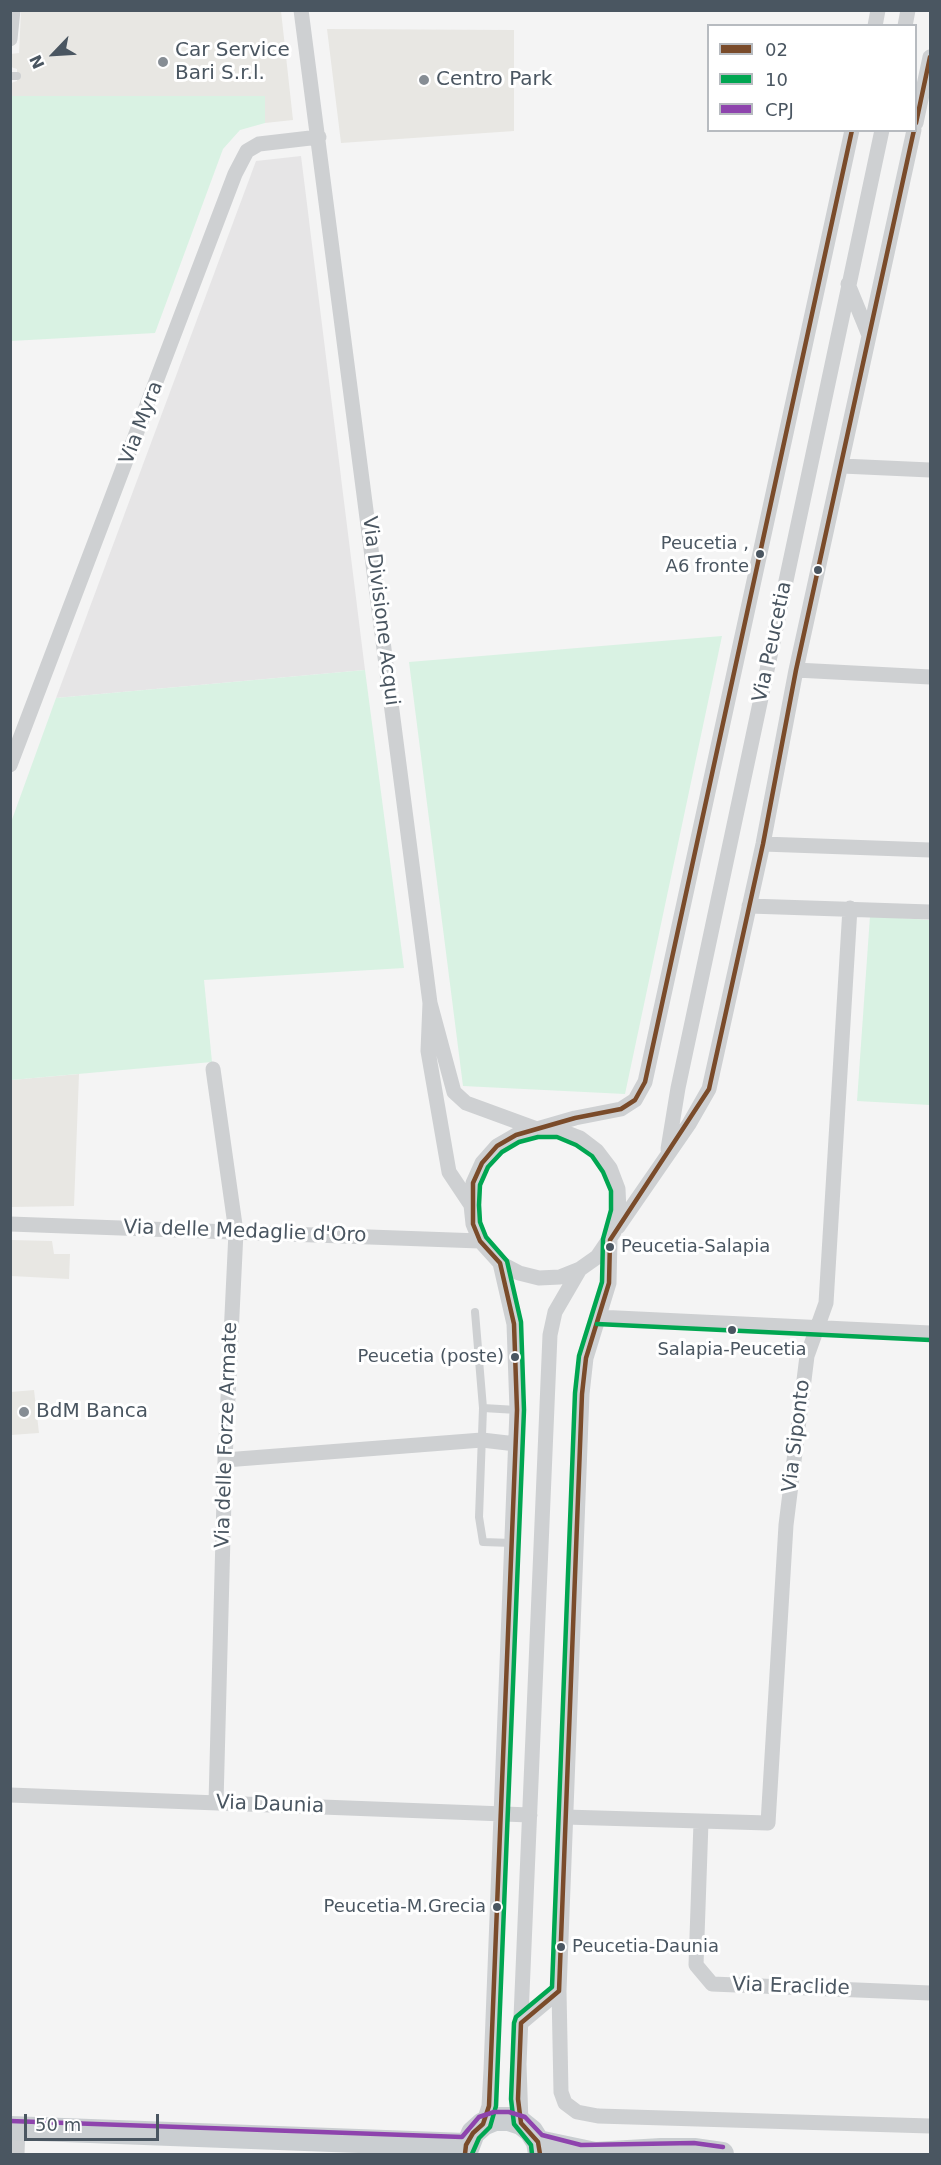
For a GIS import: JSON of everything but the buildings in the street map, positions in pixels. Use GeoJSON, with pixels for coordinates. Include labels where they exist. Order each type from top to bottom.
{"type":"FeatureCollection","features":[{"type":"Feature","properties":{"kind":"main road"},"geometry":{"type":"LineString","coordinates":[[14,2128],[466,2150],[473,2133],[483,2124],[495,2119],[508,2119],[521,2123],[539,2148],[595,2154],[694,2150],[722,2154]]}},
{"type":"Feature","properties":{"kind":"street"},"geometry":{"type":"LineString","coordinates":[[10,39],[13,10]]}},
{"type":"Feature","properties":{"kind":"street","name":"Via Divisione Acqui"},"geometry":{"type":"LineString","coordinates":[[301,10],[430,1003],[428,1051],[450,1172],[471,1205]]}},
{"type":"Feature","properties":{"kind":"street"},"geometry":{"type":"LineString","coordinates":[[917,114],[930,57]]}},
{"type":"Feature","properties":{"kind":"street","name":"Via Peucetia"},"geometry":{"type":"LineString","coordinates":[[852,132],[645,1082],[635,1100],[621,1109],[575,1118],[516,1135],[497,1146],[482,1163],[473,1183],[471,1205],[473,1224],[480,1241],[500,1263],[519,1273],[539,1278],[560,1277],[580,1269],[597,1257],[709,1089],[763,844],[796,670],[842,466],[868,333],[914,132]]}},
{"type":"Feature","properties":{"kind":"street","name":"Via Peucetia"},"geometry":{"type":"LineString","coordinates":[[667,1155],[681,1076],[882,132]]}},
{"type":"Feature","properties":{"kind":"street","name":"Via Myra"},"geometry":{"type":"LineString","coordinates":[[10,765],[235,174],[247,151],[260,144],[319,136]]}},
{"type":"Feature","properties":{"kind":"street"},"geometry":{"type":"LineString","coordinates":[[849,284],[868,333]]}},
{"type":"Feature","properties":{"kind":"street"},"geometry":{"type":"LineString","coordinates":[[842,466],[930,470]]}},
{"type":"Feature","properties":{"kind":"street"},"geometry":{"type":"LineString","coordinates":[[796,670],[930,677]]}},
{"type":"Feature","properties":{"kind":"street"},"geometry":{"type":"LineString","coordinates":[[763,844],[930,850]]}},
{"type":"Feature","properties":{"kind":"street"},"geometry":{"type":"LineString","coordinates":[[749,906],[930,912]]}},
{"type":"Feature","properties":{"kind":"street","name":"Via Siponto"},"geometry":{"type":"LineString","coordinates":[[701,1822],[768,1823],[786,1525],[807,1356],[826,1303],[850,908]]}},
{"type":"Feature","properties":{"kind":"street","name":"Via Peucetia"},"geometry":{"type":"LineString","coordinates":[[430,1003],[454,1092],[466,1103],[537,1129],[559,1130],[580,1138],[597,1150],[610,1168],[618,1189],[619,1211],[612,1236],[609,1283],[586,1358],[582,1395],[559,1991],[561,2092],[565,2103],[577,2112],[598,2116],[930,2126]]}},
{"type":"Feature","properties":{"kind":"street","name":"Via delle Forze Armate"},"geometry":{"type":"LineString","coordinates":[[213,1070],[236,1232],[225,1460],[216,1803]]}},
{"type":"Feature","properties":{"kind":"street","name":"Via delle Medaglie d'Oro"},"geometry":{"type":"LineString","coordinates":[[10,1224],[480,1241]]}},
{"type":"Feature","properties":{"kind":"street"},"geometry":{"type":"LineString","coordinates":[[483,2124],[489,2106],[491,2070],[517,1410],[515,1333],[500,1263]]}},
{"type":"Feature","properties":{"kind":"street"},"geometry":{"type":"LineString","coordinates":[[521,2123],[518,2099],[550,1335],[555,1312],[580,1269]]}},
{"type":"Feature","properties":{"kind":"street"},"geometry":{"type":"LineString","coordinates":[[597,1317],[930,1333]]}},
{"type":"Feature","properties":{"kind":"street"},"geometry":{"type":"LineString","coordinates":[[225,1460],[482,1440],[516,1444]]}},
{"type":"Feature","properties":{"kind":"street","name":"Via Daunia"},"geometry":{"type":"LineString","coordinates":[[10,1795],[530,1815]]}},
{"type":"Feature","properties":{"kind":"street"},"geometry":{"type":"LineString","coordinates":[[565,1817],[701,1822]]}},
{"type":"Feature","properties":{"kind":"street","name":"Via Eraclide"},"geometry":{"type":"LineString","coordinates":[[701,1822],[696,1965],[712,1984],[930,1993]]}},
{"type":"Feature","properties":{"kind":"street"},"geometry":{"type":"LineString","coordinates":[[521,2022],[559,1991]]}},
{"type":"Feature","properties":{"kind":"street"},"geometry":{"type":"LineString","coordinates":[[14,2128],[17,2154]]}},
{"type":"Feature","properties":{"kind":"lane"},"geometry":{"type":"LineString","coordinates":[[475,1312],[483,1408],[479,1517],[483,1542],[512,1543]]}},
{"type":"Feature","properties":{"kind":"lane"},"geometry":{"type":"LineString","coordinates":[[483,1408],[517,1410]]}},
{"type":"Feature","properties":{"kind":"shaded area"},"geometry":{"type":"Polygon","coordinates":[[[21,11],[281,11],[293,120],[265,123],[265,96],[11,96],[11,83],[17,81],[17,69],[11,67],[10,54],[19,53],[21,11]]]}},
{"type":"Feature","properties":{"kind":"shaded area","name":"Centro Park"},"geometry":{"type":"Polygon","coordinates":[[[327,29],[514,30],[514,131],[341,143],[327,29]]]}},
{"type":"Feature","properties":{"kind":"shaded area"},"geometry":{"type":"Polygon","coordinates":[[[301,156],[365,670],[56,698],[256,161],[301,156]]]}},
{"type":"Feature","properties":{"kind":"shaded area"},"geometry":{"type":"Polygon","coordinates":[[[79,1074],[74,1206],[11,1207],[11,1080],[79,1074]]]}},
{"type":"Feature","properties":{"kind":"shaded area"},"geometry":{"type":"Polygon","coordinates":[[[11,1240],[52,1241],[54,1254],[70,1254],[69,1279],[11,1276],[11,1240]]]}},
{"type":"Feature","properties":{"kind":"shaded area","name":"BdM Banca"},"geometry":{"type":"Polygon","coordinates":[[[34,1390],[39,1433],[11,1435],[11,1392],[34,1390]]]}},
{"type":"Feature","properties":{"kind":"green space"},"geometry":{"type":"Polygon","coordinates":[[[11,96],[265,96],[265,123],[240,130],[223,149],[155,333],[11,341],[11,96]]]}},
{"type":"Feature","properties":{"kind":"green space"},"geometry":{"type":"Polygon","coordinates":[[[722,636],[625,1094],[463,1086],[409,662],[722,636]]]}},
{"type":"Feature","properties":{"kind":"green space"},"geometry":{"type":"Polygon","coordinates":[[[365,670],[404,968],[204,980],[212,1062],[11,1080],[10,825],[56,698],[365,670]]]}},
{"type":"Feature","properties":{"kind":"green space"},"geometry":{"type":"Polygon","coordinates":[[[870,916],[930,920],[930,1105],[857,1101],[870,916]]]}},
{"type":"Feature","properties":{"kind":"transit line","name":"02"},"geometry":{"type":"LineString","coordinates":[[917,118],[930,57]]}},
{"type":"Feature","properties":{"kind":"transit line","name":"02"},"geometry":{"type":"LineString","coordinates":[[465,2154],[466,2145],[473,2133],[483,2124],[489,2106],[517,1410],[514,1324],[500,1263],[480,1241],[473,1224],[473,1183],[482,1163],[497,1146],[516,1135],[575,1118],[621,1109],[635,1100],[645,1082],[852,132]]}},
{"type":"Feature","properties":{"kind":"transit line","name":"02"},"geometry":{"type":"LineString","coordinates":[[540,2154],[538,2142],[521,2123],[518,2099],[521,2023],[559,1991],[582,1394],[586,1358],[609,1283],[610,1240],[709,1089],[763,844],[796,670],[914,132]]}},
{"type":"Feature","properties":{"kind":"transit line","name":"10"},"geometry":{"type":"LineString","coordinates":[[472,2154],[479,2138],[490,2127],[496,2106],[524,1410],[521,1322],[507,1261],[486,1237],[480,1222],[480,1185],[488,1167],[502,1152],[519,1142],[538,1137],[557,1137],[576,1145],[592,1156],[603,1172],[611,1191],[611,1210],[603,1239],[602,1282],[579,1356],[575,1393],[552,1987],[516,2017],[514,2023],[511,2099],[514,2124],[531,2145],[532,2154]]}},
{"type":"Feature","properties":{"kind":"transit line","name":"10"},"geometry":{"type":"LineString","coordinates":[[597,1324],[930,1340]]}},
{"type":"Feature","properties":{"kind":"transit line","name":"CPJ"},"geometry":{"type":"LineString","coordinates":[[10,2121],[462,2137],[479,2117],[494,2112],[509,2112],[525,2117],[542,2135],[581,2145],[694,2143],[723,2147]]}},
{"type":"Feature","properties":{"kind":"place","name":"Car Service Bari S.r.l."},"geometry":{"type":"Point","coordinates":[163,62]}},
{"type":"Feature","properties":{"kind":"place","name":"Centro Park"},"geometry":{"type":"Point","coordinates":[424,80]}},
{"type":"Feature","properties":{"kind":"place","name":"Peucetia , A6 fronte"},"geometry":{"type":"Point","coordinates":[760,554]}},
{"type":"Feature","properties":{"kind":"place","name":"Peucetia-Salapia"},"geometry":{"type":"Point","coordinates":[610,1247]}},
{"type":"Feature","properties":{"kind":"place","name":"Salapia-Peucetia"},"geometry":{"type":"Point","coordinates":[732,1330]}},
{"type":"Feature","properties":{"kind":"place","name":"Peucetia (poste)"},"geometry":{"type":"Point","coordinates":[515,1357]}},
{"type":"Feature","properties":{"kind":"place","name":"BdM Banca"},"geometry":{"type":"Point","coordinates":[24,1412]}},
{"type":"Feature","properties":{"kind":"place","name":"Peucetia-M.Grecia"},"geometry":{"type":"Point","coordinates":[497,1907]}},
{"type":"Feature","properties":{"kind":"place","name":"Peucetia-Daunia"},"geometry":{"type":"Point","coordinates":[561,1947]}}]}
